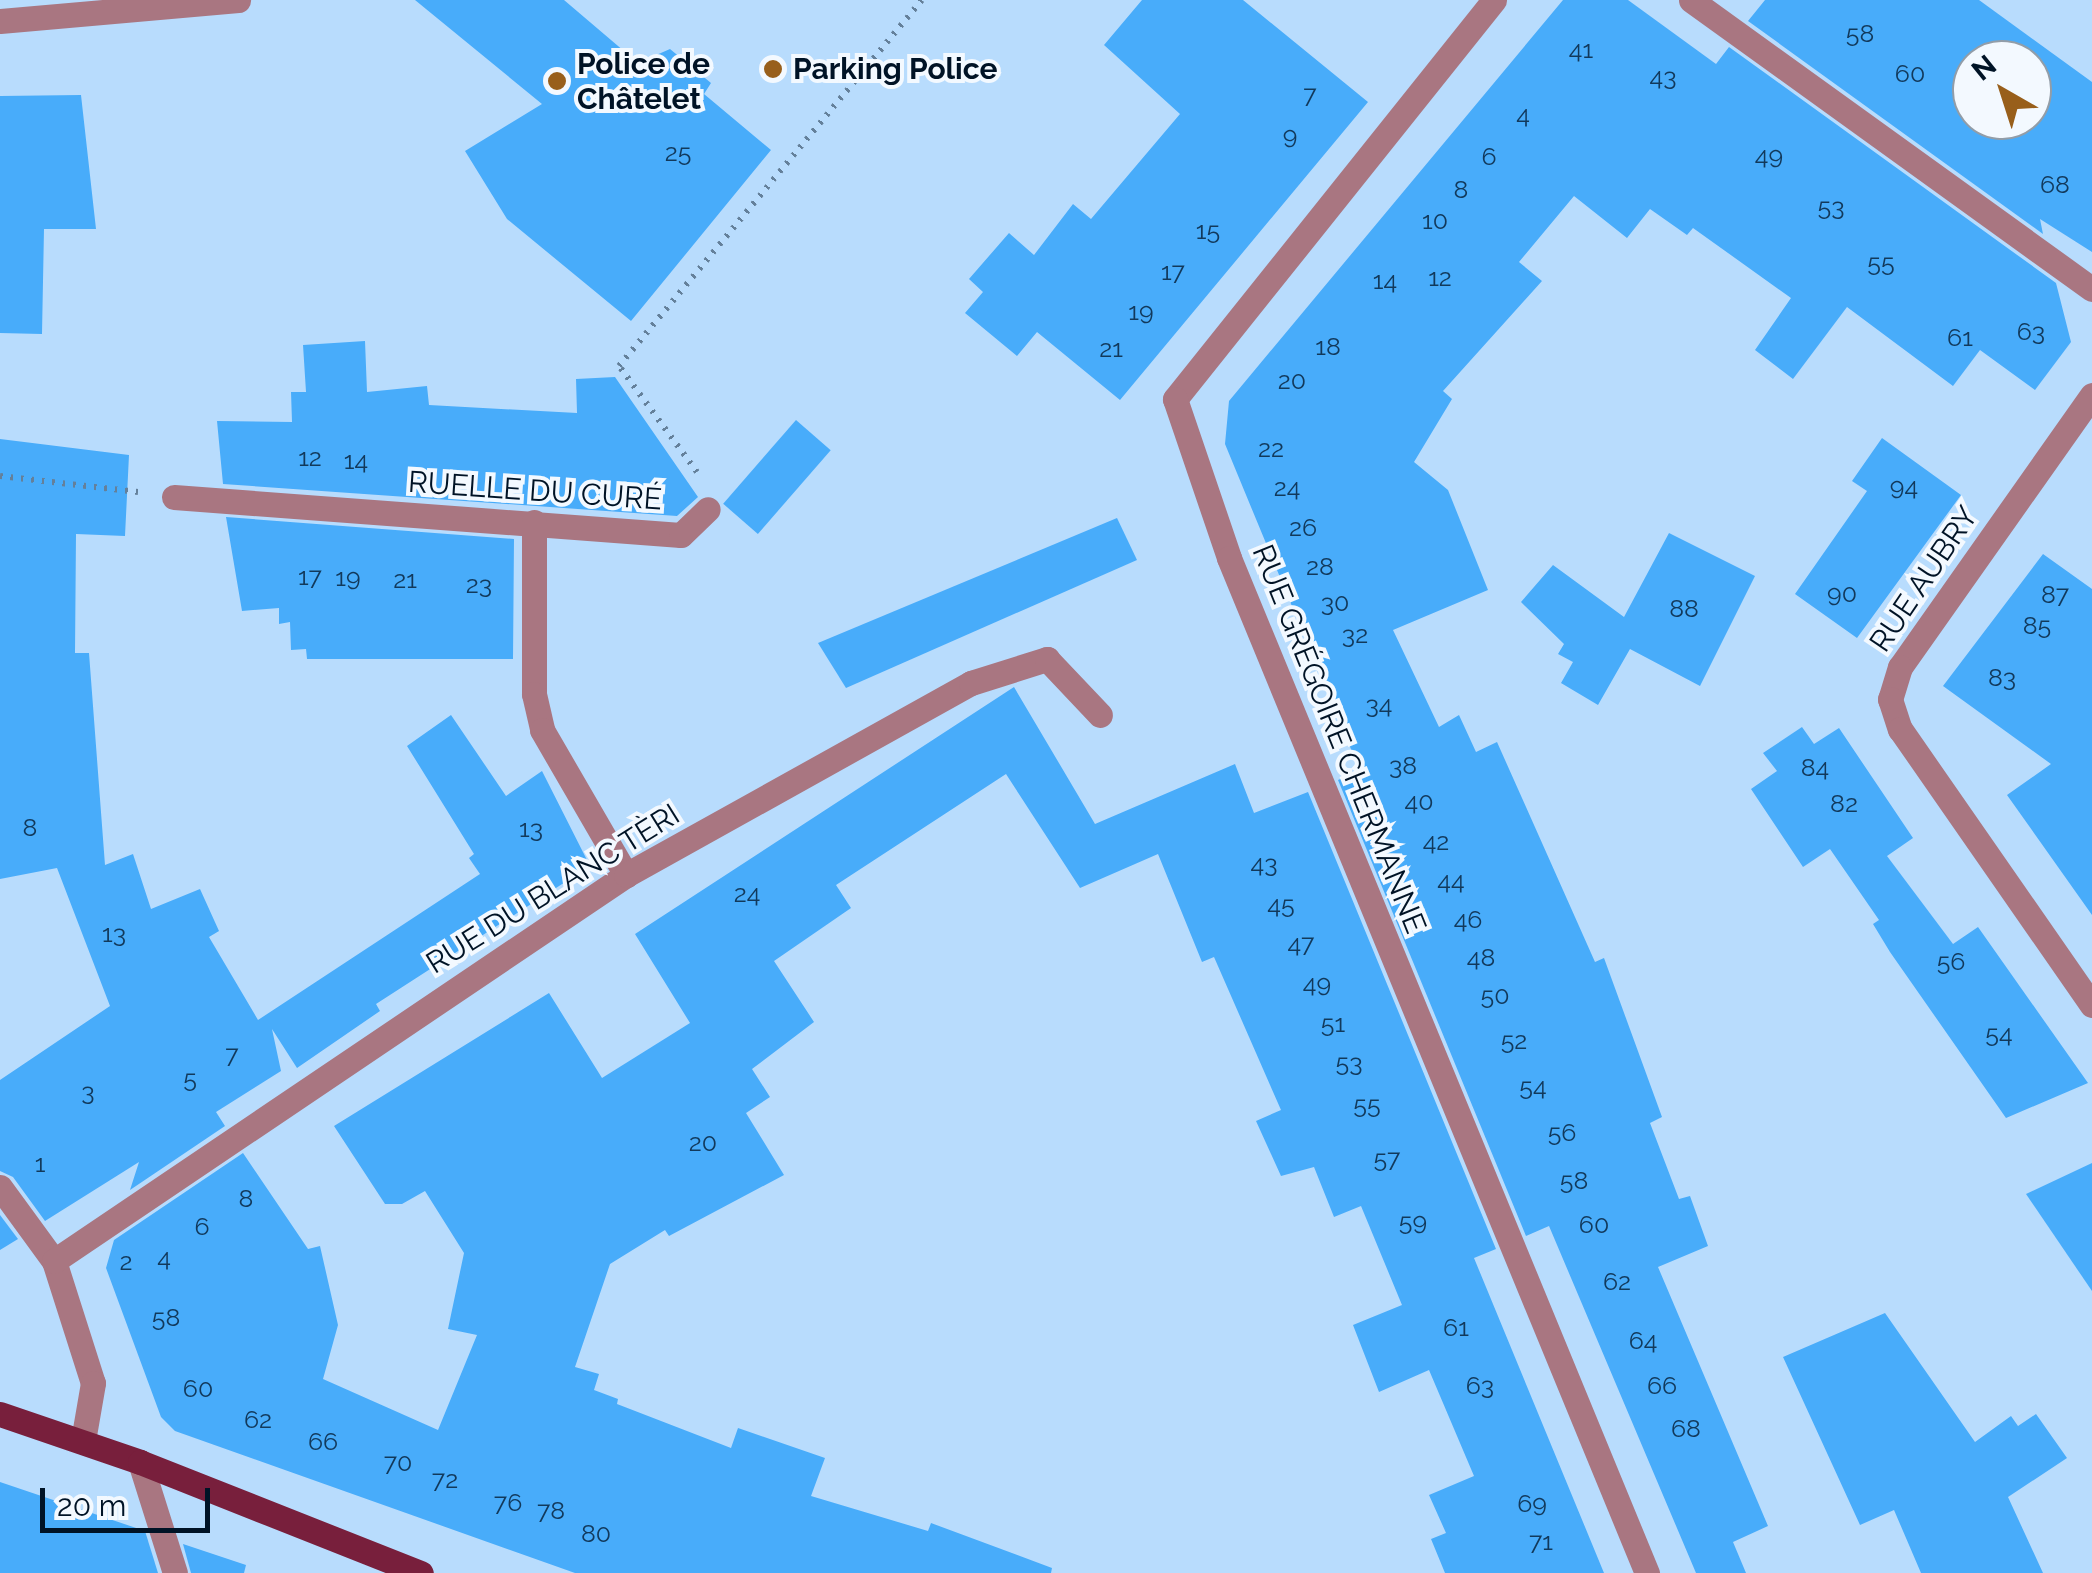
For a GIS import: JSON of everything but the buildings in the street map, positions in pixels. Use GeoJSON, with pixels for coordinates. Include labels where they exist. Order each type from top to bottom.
{"type":"FeatureCollection","features":[{"type":"Feature","properties":{"kind":"main road"},"geometry":{"type":"LineString","coordinates":[[0,1414],[140,1462],[421,1573]]}},
{"type":"Feature","properties":{"kind":"street"},"geometry":{"type":"LineString","coordinates":[[0,21],[238,0]]}},
{"type":"Feature","properties":{"kind":"street","name":"RUE GRÉGOIRE CHERMANNE"},"geometry":{"type":"LineString","coordinates":[[1494,0],[1175,398],[1229,558],[1647,1573]]}},
{"type":"Feature","properties":{"kind":"street"},"geometry":{"type":"LineString","coordinates":[[1691,0],[2092,289]]}},
{"type":"Feature","properties":{"kind":"street","name":"RUE AUBRY"},"geometry":{"type":"LineString","coordinates":[[2092,395],[1900,666],[1890,698],[1900,730],[2092,1005]]}},
{"type":"Feature","properties":{"kind":"street","name":"RUELLE DU CURÉ"},"geometry":{"type":"LineString","coordinates":[[174,497],[681,535],[708,509]]}},
{"type":"Feature","properties":{"kind":"street"},"geometry":{"type":"LineString","coordinates":[[534,522],[534,694],[542,730],[626,875]]}},
{"type":"Feature","properties":{"kind":"street","name":"RUE DU BLANC TÈRI"},"geometry":{"type":"LineString","coordinates":[[54,1261],[626,875],[971,683],[1047,659],[1100,715]]}},
{"type":"Feature","properties":{"kind":"street"},"geometry":{"type":"LineString","coordinates":[[0,1187],[54,1261],[93,1382],[83,1441]]}},
{"type":"Feature","properties":{"kind":"street"},"geometry":{"type":"LineString","coordinates":[[140,1462],[175,1573]]}},
{"type":"Feature","properties":{"kind":"path","name":"RUELLE DU CURÉ"},"geometry":{"type":"LineString","coordinates":[[708,509],[711,494],[704,482],[619,366],[922,0]]}},
{"type":"Feature","properties":{"kind":"path"},"geometry":{"type":"LineString","coordinates":[[0,476],[174,497]]}},
{"type":"Feature","properties":{"kind":"place","name":"Parking Police"},"geometry":{"type":"Point","coordinates":[773,69]}},
{"type":"Feature","properties":{"kind":"place","name":"Police de Châtelet"},"geometry":{"type":"Point","coordinates":[557,81]}}]}
